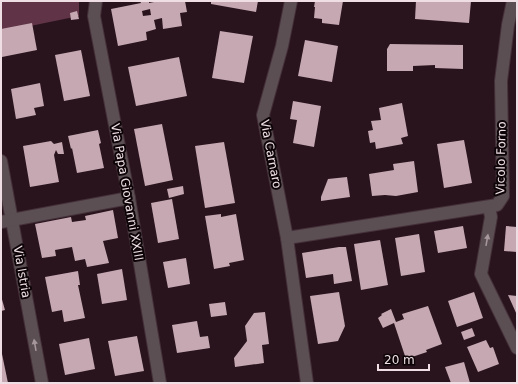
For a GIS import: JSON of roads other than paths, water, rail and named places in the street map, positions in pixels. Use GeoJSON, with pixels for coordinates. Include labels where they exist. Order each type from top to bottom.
{"type":"FeatureCollection","features":[{"type":"Feature","properties":{"kind":"street","name":"Via Papa Giovanni XXIII"},"geometry":{"type":"LineString","coordinates":[[96,1],[94,16],[129,198],[160,383]]}},
{"type":"Feature","properties":{"kind":"street","name":"Via Carnaro"},"geometry":{"type":"LineString","coordinates":[[291,1],[282,46],[262,115],[287,238],[307,383]]}},
{"type":"Feature","properties":{"kind":"street","name":"Vicolo Forno"},"geometry":{"type":"LineString","coordinates":[[513,1],[508,25],[501,81],[503,196],[497,205],[489,207],[491,217],[481,274],[517,348]]}},
{"type":"Feature","properties":{"kind":"street","name":"Via Istria"},"geometry":{"type":"LineString","coordinates":[[1,161],[7,221],[42,383]]}},
{"type":"Feature","properties":{"kind":"street"},"geometry":{"type":"LineString","coordinates":[[7,221],[129,198]]}},
{"type":"Feature","properties":{"kind":"street"},"geometry":{"type":"LineString","coordinates":[[287,238],[489,207]]}}]}
